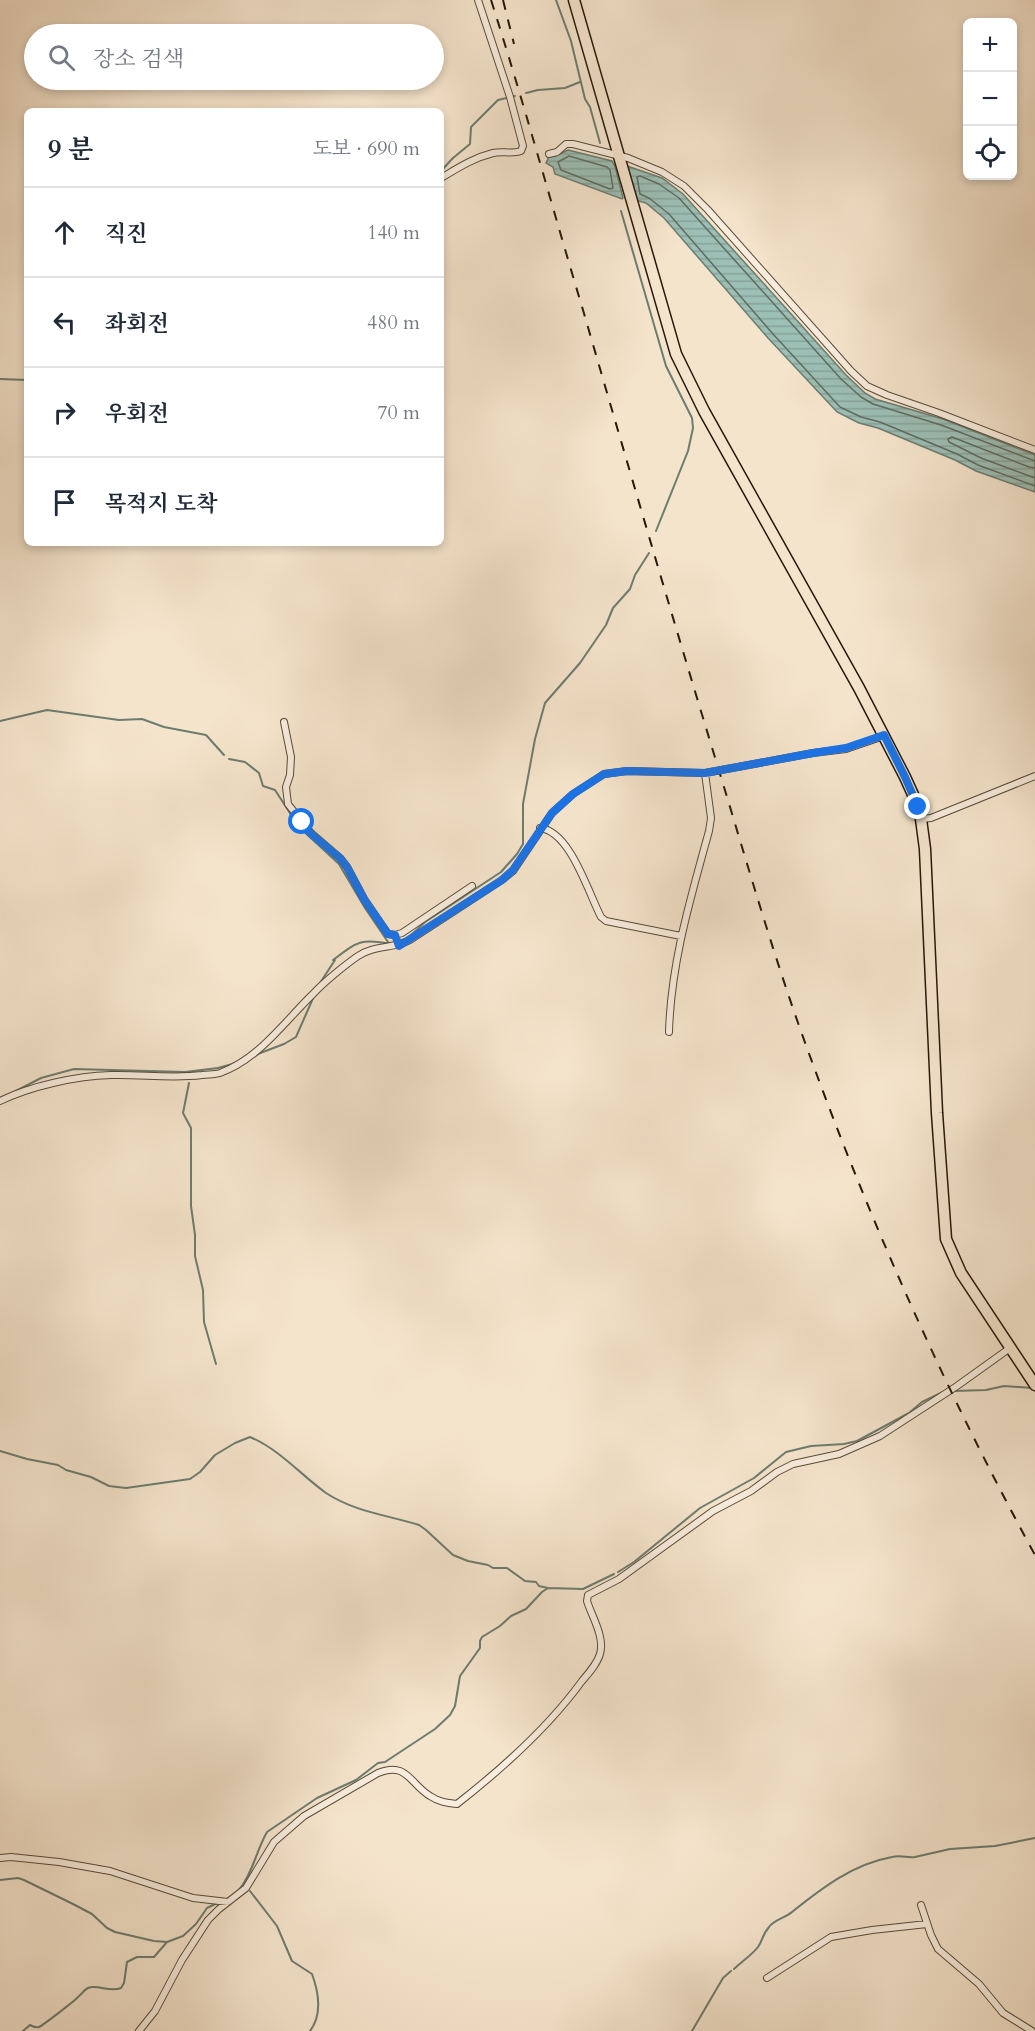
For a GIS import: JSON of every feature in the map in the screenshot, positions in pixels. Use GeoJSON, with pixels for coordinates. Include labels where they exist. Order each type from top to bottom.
{"type":"FeatureCollection","features":[{"type":"Feature","properties":{"kind":"main road"},"geometry":{"type":"LineString","coordinates":[[574,0],[676,354],[710,422],[884,735],[915,799],[921,819],[925,849],[945,1232],[960,1273],[1035,1385]]}},
{"type":"Feature","properties":{"kind":"street"},"geometry":{"type":"LineString","coordinates":[[444,176],[472,160],[496,153],[521,151],[523,146],[478,0]]}},
{"type":"Feature","properties":{"kind":"street"},"geometry":{"type":"LineString","coordinates":[[549,154],[557,152],[566,144],[573,144],[620,161],[662,172],[684,186],[708,210],[851,371],[867,386],[1035,450]]}},
{"type":"Feature","properties":{"kind":"street"},"geometry":{"type":"LineString","coordinates":[[285,722],[291,758],[290,775],[286,787],[288,804],[310,833],[340,858],[347,867],[364,899],[388,934],[402,933],[472,886]]}},
{"type":"Feature","properties":{"kind":"street"},"geometry":{"type":"LineString","coordinates":[[0,1101],[19,1092],[53,1083],[110,1075],[195,1076],[216,1074],[237,1066],[269,1040],[315,991],[359,955],[370,950],[399,946],[502,880],[513,870],[552,813],[573,794],[604,774],[627,771],[705,773],[846,748],[884,735]]}},
{"type":"Feature","properties":{"kind":"street"},"geometry":{"type":"LineString","coordinates":[[669,1032],[672,991],[681,936],[711,818],[705,773]]}},
{"type":"Feature","properties":{"kind":"street"},"geometry":{"type":"LineString","coordinates":[[921,819],[931,818],[1035,776]]}},
{"type":"Feature","properties":{"kind":"street"},"geometry":{"type":"LineString","coordinates":[[540,828],[555,833],[569,849],[601,917],[606,921],[681,936]]}},
{"type":"Feature","properties":{"kind":"street"},"geometry":{"type":"LineString","coordinates":[[395,935],[399,946]]}},
{"type":"Feature","properties":{"kind":"street"},"geometry":{"type":"LineString","coordinates":[[139,2031],[155,2011],[208,1920],[219,1908],[246,1888],[274,1842],[304,1816],[387,1769],[402,1771],[428,1795],[442,1803],[457,1804],[490,1778],[565,1705],[595,1664],[601,1643],[587,1601],[588,1595],[619,1579],[713,1511],[751,1491],[777,1472],[793,1464],[839,1454],[880,1436],[1010,1348]]}},
{"type":"Feature","properties":{"kind":"street"},"geometry":{"type":"LineString","coordinates":[[0,1858],[59,1862],[110,1871],[192,1898],[229,1902]]}},
{"type":"Feature","properties":{"kind":"street"},"geometry":{"type":"LineString","coordinates":[[921,1905],[938,1949],[979,1984],[1003,2013],[1032,2031]]}},
{"type":"Feature","properties":{"kind":"street"},"geometry":{"type":"LineString","coordinates":[[767,1978],[831,1937],[927,1924]]}},
{"type":"Feature","properties":{"kind":"water"},"geometry":{"type":"Polygon","coordinates":[[[568,150],[612,161],[623,198],[555,174],[553,167],[546,163],[549,157],[568,150]]]}},
{"type":"Feature","properties":{"kind":"water"},"geometry":{"type":"Polygon","coordinates":[[[627,166],[662,178],[683,194],[846,375],[865,393],[875,399],[943,419],[1035,455],[1035,492],[976,471],[955,460],[878,428],[859,423],[837,412],[768,338],[664,218],[646,203],[635,200],[627,166]]]}},
{"type":"Feature","properties":{"kind":"waterway"},"geometry":{"type":"LineString","coordinates":[[556,0],[571,41],[585,99],[590,107],[600,143]]}},
{"type":"Feature","properties":{"kind":"waterway"},"geometry":{"type":"LineString","coordinates":[[526,93],[565,88],[580,82]]}},
{"type":"Feature","properties":{"kind":"waterway"},"geometry":{"type":"LineString","coordinates":[[444,168],[470,144],[471,127],[498,100],[515,96]]}},
{"type":"Feature","properties":{"kind":"waterway"},"geometry":{"type":"LineString","coordinates":[[621,211],[666,366],[692,418],[693,428],[688,451],[656,531]]}},
{"type":"Feature","properties":{"kind":"waterway"},"geometry":{"type":"LineString","coordinates":[[0,379],[24,380]]}},
{"type":"Feature","properties":{"kind":"waterway"},"geometry":{"type":"LineString","coordinates":[[408,938],[425,922],[501,872],[517,854],[523,844],[523,804],[535,739],[545,703],[580,663],[606,625],[613,608],[630,589],[635,575],[649,553]]}},
{"type":"Feature","properties":{"kind":"waterway"},"geometry":{"type":"LineString","coordinates":[[0,721],[47,710],[119,720],[142,719],[164,727],[206,735],[224,755]]}},
{"type":"Feature","properties":{"kind":"waterway"},"geometry":{"type":"LineString","coordinates":[[229,759],[245,762],[259,773],[263,786],[275,790],[299,827],[339,864],[388,942]]}},
{"type":"Feature","properties":{"kind":"waterway"},"geometry":{"type":"LineString","coordinates":[[320,983],[335,960],[333,960],[354,945],[366,941],[392,944]]}},
{"type":"Feature","properties":{"kind":"waterway"},"geometry":{"type":"LineString","coordinates":[[255,1055],[296,1037],[314,996]]}},
{"type":"Feature","properties":{"kind":"waterway"},"geometry":{"type":"LineString","coordinates":[[14,1092],[41,1078],[74,1069],[185,1072],[236,1063]]}},
{"type":"Feature","properties":{"kind":"waterway"},"geometry":{"type":"LineString","coordinates":[[189,1083],[183,1113],[191,1128],[191,1206],[195,1256],[203,1290],[204,1322],[216,1364]]}},
{"type":"Feature","properties":{"kind":"waterway"},"geometry":{"type":"LineString","coordinates":[[954,1391],[986,1390],[1004,1386],[1032,1388]]}},
{"type":"Feature","properties":{"kind":"waterway"},"geometry":{"type":"LineString","coordinates":[[618,1572],[634,1562],[700,1508],[754,1478],[786,1452],[811,1446],[857,1441],[943,1392]]}},
{"type":"Feature","properties":{"kind":"waterway"},"geometry":{"type":"LineString","coordinates":[[0,1451],[58,1465],[109,1486],[126,1488],[190,1479],[200,1472],[215,1455],[250,1437],[271,1448],[326,1493],[348,1505],[419,1525],[453,1555],[493,1568],[507,1568],[525,1581],[536,1582],[539,1586],[548,1588]]}},
{"type":"Feature","properties":{"kind":"waterway"},"geometry":{"type":"LineString","coordinates":[[239,1890],[248,1876],[267,1832],[317,1798],[356,1780],[378,1763],[385,1762],[435,1729],[450,1715],[455,1706],[460,1676],[480,1648],[482,1637],[511,1616],[526,1609],[548,1588],[583,1589],[614,1574]]}},
{"type":"Feature","properties":{"kind":"waterway"},"geometry":{"type":"LineString","coordinates":[[734,1969],[756,1950],[771,1925],[839,1878],[864,1865],[895,1856],[915,1857],[950,1849],[995,1846],[1035,1838]]}},
{"type":"Feature","properties":{"kind":"waterway"},"geometry":{"type":"LineString","coordinates":[[0,1880],[18,1878],[24,1880],[92,1914],[115,1932],[154,1941],[167,1942],[183,1936],[196,1924],[207,1908],[217,1903]]}},
{"type":"Feature","properties":{"kind":"waterway"},"geometry":{"type":"LineString","coordinates":[[250,1891],[277,1926],[292,1961],[312,1974],[318,2011],[310,2031]]}},
{"type":"Feature","properties":{"kind":"waterway"},"geometry":{"type":"LineString","coordinates":[[23,2031],[30,2025],[41,2026],[88,1988],[113,1990],[121,1988],[127,1962],[137,1957],[154,1957],[167,1942]]}},
{"type":"Feature","properties":{"kind":"waterway"},"geometry":{"type":"LineString","coordinates":[[692,2031],[723,1978],[731,1971]]}},
{"type":"Feature","properties":{"kind":"railway"},"geometry":{"type":"LineString","coordinates":[[491,0],[683,651],[760,907],[795,1013],[831,1113],[911,1306],[1002,1494],[1035,1555]]}},
{"type":"Feature","properties":{"kind":"railway"},"geometry":{"type":"LineString","coordinates":[[503,0],[514,44]]}},
{"type":"Feature","properties":{"kind":"route"},"geometry":{"type":"LineString","coordinates":[[302,822],[310,833],[340,858],[364,899],[388,934],[395,935],[399,946],[502,880],[513,870],[552,813],[573,794],[604,774],[627,771],[705,773],[846,748],[884,735],[918,807]]}}]}
